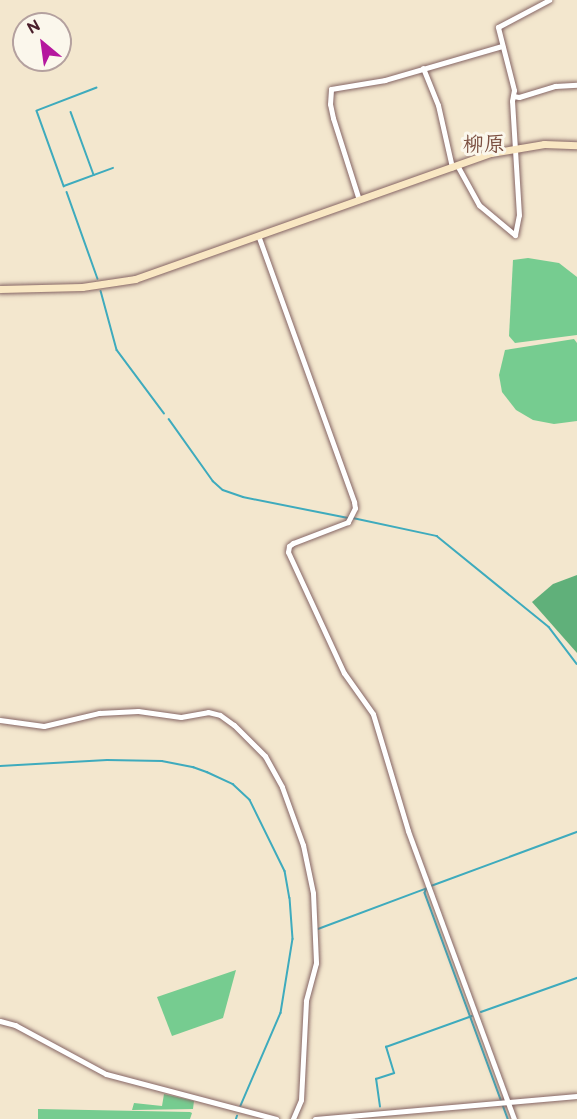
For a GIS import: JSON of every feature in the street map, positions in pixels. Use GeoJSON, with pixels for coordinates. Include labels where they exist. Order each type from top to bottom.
{"type":"FeatureCollection","features":[{"type":"Feature","properties":{"kind":"street"},"geometry":{"type":"LineString","coordinates":[[423,68],[438,105],[454,166],[479,205],[515,235],[519,215],[514,90],[502,46],[500,25],[549,0]]}},
{"type":"Feature","properties":{"kind":"street"},"geometry":{"type":"LineString","coordinates":[[359,200],[333,118],[330,104],[331,89],[385,80],[502,46]]}},
{"type":"Feature","properties":{"kind":"street"},"geometry":{"type":"LineString","coordinates":[[513,96],[519,97],[555,86],[577,85]]}},
{"type":"Feature","properties":{"kind":"street"},"geometry":{"type":"LineString","coordinates":[[0,289],[82,287],[121,282],[515,147],[544,144],[577,145]]}},
{"type":"Feature","properties":{"kind":"street"},"geometry":{"type":"LineString","coordinates":[[258,235],[354,502],[353,515],[348,522],[293,543],[288,552],[344,673],[373,714],[406,825],[514,1119]]}},
{"type":"Feature","properties":{"kind":"street"},"geometry":{"type":"LineString","coordinates":[[0,720],[44,726],[99,713],[138,711],[181,717],[208,712],[220,715],[234,725],[265,756],[282,787],[303,845],[313,893],[316,963],[306,1001],[301,1100],[292,1119]]}},
{"type":"Feature","properties":{"kind":"street"},"geometry":{"type":"LineString","coordinates":[[0,1021],[15,1025],[106,1074],[276,1119]]}},
{"type":"Feature","properties":{"kind":"street"},"geometry":{"type":"LineString","coordinates":[[315,1119],[577,1096]]}},
{"type":"Feature","properties":{"kind":"green space"},"geometry":{"type":"Polygon","coordinates":[[[528,258],[559,263],[577,277],[577,335],[515,343],[509,336],[513,260],[528,258]]]}},
{"type":"Feature","properties":{"kind":"green space"},"geometry":{"type":"Polygon","coordinates":[[[574,339],[577,343],[577,421],[554,424],[533,420],[516,410],[502,392],[499,375],[505,350],[574,339]]]}},
{"type":"Feature","properties":{"kind":"green space"},"geometry":{"type":"Polygon","coordinates":[[[577,575],[577,653],[532,602],[553,584],[577,575]]]}},
{"type":"Feature","properties":{"kind":"green space"},"geometry":{"type":"Polygon","coordinates":[[[236,970],[223,1018],[172,1036],[157,997],[236,970]]]}},
{"type":"Feature","properties":{"kind":"green space"},"geometry":{"type":"Polygon","coordinates":[[[164,1094],[194,1101],[193,1109],[132,1110],[134,1103],[162,1106],[164,1094]]]}},
{"type":"Feature","properties":{"kind":"green space"},"geometry":{"type":"Polygon","coordinates":[[[38,1109],[192,1113],[190,1119],[38,1119],[38,1109]]]}},
{"type":"Feature","properties":{"kind":"waterway"},"geometry":{"type":"LineString","coordinates":[[97,88],[37,111],[64,186],[113,168]]}},
{"type":"Feature","properties":{"kind":"waterway"},"geometry":{"type":"LineString","coordinates":[[71,112],[94,175]]}},
{"type":"Feature","properties":{"kind":"waterway"},"geometry":{"type":"LineString","coordinates":[[67,192],[98,279]]}},
{"type":"Feature","properties":{"kind":"waterway"},"geometry":{"type":"LineString","coordinates":[[101,291],[117,350],[164,413]]}},
{"type":"Feature","properties":{"kind":"waterway"},"geometry":{"type":"LineString","coordinates":[[169,419],[213,481],[223,490],[243,497],[348,518]]}},
{"type":"Feature","properties":{"kind":"waterway"},"geometry":{"type":"LineString","coordinates":[[353,518],[437,536],[549,627],[577,664]]}},
{"type":"Feature","properties":{"kind":"waterway"},"geometry":{"type":"LineString","coordinates":[[0,766],[107,760],[162,761],[207,772],[233,784],[250,800],[285,871],[290,898],[293,939],[281,1013],[241,1106]]}},
{"type":"Feature","properties":{"kind":"waterway"},"geometry":{"type":"LineString","coordinates":[[431,886],[577,832]]}},
{"type":"Feature","properties":{"kind":"waterway"},"geometry":{"type":"LineString","coordinates":[[427,888],[425,893],[508,1119]]}},
{"type":"Feature","properties":{"kind":"waterway"},"geometry":{"type":"LineString","coordinates":[[318,929],[425,889]]}},
{"type":"Feature","properties":{"kind":"waterway"},"geometry":{"type":"LineString","coordinates":[[481,1012],[577,978]]}},
{"type":"Feature","properties":{"kind":"waterway"},"geometry":{"type":"LineString","coordinates":[[380,1107],[376,1079],[394,1073],[386,1047],[472,1016]]}},
{"type":"Feature","properties":{"kind":"district","name":"柳原"},"geometry":{"type":"Point","coordinates":[484,145]}}]}
